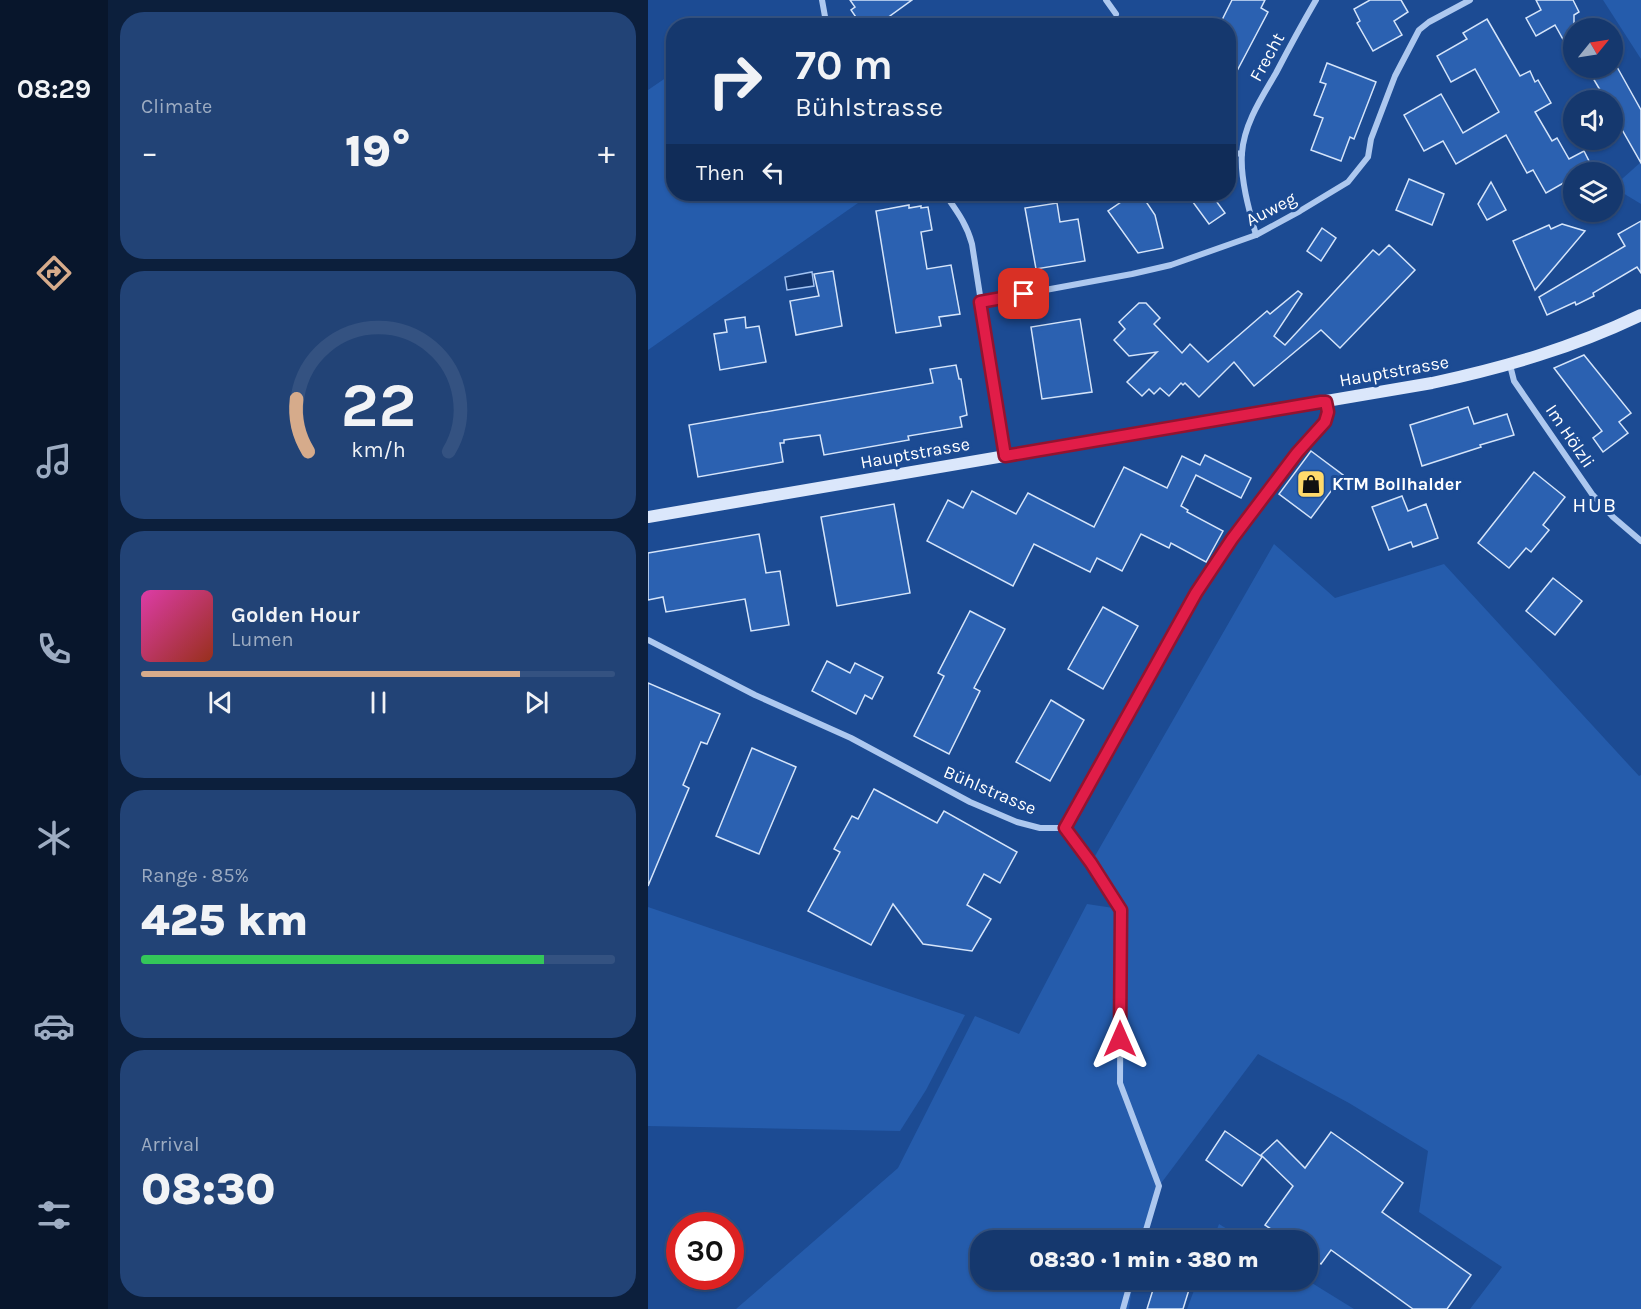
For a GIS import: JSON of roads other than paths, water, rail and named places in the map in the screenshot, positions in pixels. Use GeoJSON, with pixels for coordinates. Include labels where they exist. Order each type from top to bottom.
{"type":"FeatureCollection","features":[{"type":"Feature","properties":{"kind":"street"},"geometry":{"type":"LineString","coordinates":[[822,0],[825,18]]}},
{"type":"Feature","properties":{"kind":"street"},"geometry":{"type":"LineString","coordinates":[[1106,0],[1116,14]]}},
{"type":"Feature","properties":{"kind":"street","name":"Frecht"},"geometry":{"type":"LineString","coordinates":[[1256,234],[1244,181],[1242,154],[1248,126],[1316,0]]}},
{"type":"Feature","properties":{"kind":"street","name":"Auweg"},"geometry":{"type":"LineString","coordinates":[[980,302],[1172,265],[1256,234],[1348,182],[1368,157],[1371,139],[1395,76],[1419,30],[1429,22],[1470,0]]}},
{"type":"Feature","properties":{"kind":"street"},"geometry":{"type":"LineString","coordinates":[[1236,153],[1242,154]]}},
{"type":"Feature","properties":{"kind":"street"},"geometry":{"type":"LineString","coordinates":[[950,201],[969,231],[1005,456]]}},
{"type":"Feature","properties":{"kind":"street","name":"Hauptstrasse"},"geometry":{"type":"LineString","coordinates":[[648,517],[1432,383],[1510,365],[1579,342],[1641,315]]}},
{"type":"Feature","properties":{"kind":"street","name":"Im Hölzli"},"geometry":{"type":"LineString","coordinates":[[1510,365],[1515,381],[1592,494],[1641,542]]}},
{"type":"Feature","properties":{"kind":"street"},"geometry":{"type":"LineString","coordinates":[[1146,1230],[1159,1186],[1120,1083],[1121,910],[1065,828],[1196,593],[1232,539],[1297,453],[1325,422],[1328,412],[1326,402]]}},
{"type":"Feature","properties":{"kind":"street","name":"Bühlstrasse"},"geometry":{"type":"LineString","coordinates":[[648,640],[755,695],[851,738],[970,802],[1017,822],[1040,828],[1065,828]]}},
{"type":"Feature","properties":{"kind":"street"},"geometry":{"type":"LineString","coordinates":[[1123,1309],[1128,1290]]}},
{"type":"Feature","properties":{"kind":"place","name":"KTM Bollhalder"},"geometry":{"type":"Point","coordinates":[1311,484]}},
{"type":"Feature","properties":{"kind":"district","name":"HUB"},"geometry":{"type":"Point","coordinates":[1595,505]}}]}
